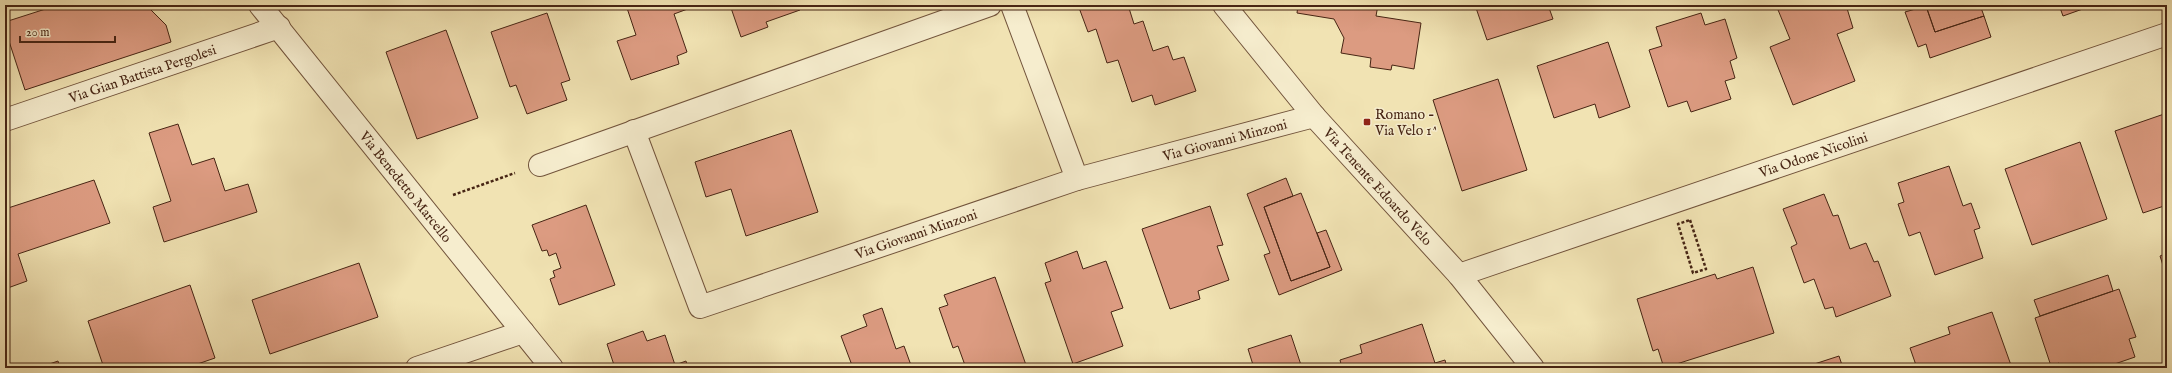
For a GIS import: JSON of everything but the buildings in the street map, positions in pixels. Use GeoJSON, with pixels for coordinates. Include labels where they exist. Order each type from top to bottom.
{"type":"FeatureCollection","features":[{"type":"Feature","properties":{"kind":"street","name":"Via Benedetto Marcello"},"geometry":{"type":"LineString","coordinates":[[260,5],[552,368]]}},
{"type":"Feature","properties":{"kind":"street"},"geometry":{"type":"LineString","coordinates":[[540,165],[990,5]]}},
{"type":"Feature","properties":{"kind":"street"},"geometry":{"type":"LineString","coordinates":[[1012,5],[1077,179]]}},
{"type":"Feature","properties":{"kind":"street","name":"Via Tenente Edoardo Velo"},"geometry":{"type":"LineString","coordinates":[[1224,5],[1314,116],[1459,275],[1533,368]]}},
{"type":"Feature","properties":{"kind":"street","name":"Via Gian Battista Pergolesi"},"geometry":{"type":"LineString","coordinates":[[5,120],[279,28]]}},
{"type":"Feature","properties":{"kind":"street","name":"Via Odone Nicolini"},"geometry":{"type":"LineString","coordinates":[[1459,275],[2167,34]]}},
{"type":"Feature","properties":{"kind":"street","name":"Via Giovanni Minzoni"},"geometry":{"type":"LineString","coordinates":[[634,132],[700,308],[1077,179],[1314,116]]}},
{"type":"Feature","properties":{"kind":"street"},"geometry":{"type":"LineString","coordinates":[[416,368],[523,332]]}},
{"type":"Feature","properties":{"kind":"path"},"geometry":{"type":"LineString","coordinates":[[453,195],[540,165]]}},
{"type":"Feature","properties":{"kind":"path"},"geometry":{"type":"LineString","coordinates":[[1690,220],[1706,269],[1693,273],[1678,224],[1690,220]]}},
{"type":"Feature","properties":{"kind":"place","name":"Romano - Via Velo 1^"},"geometry":{"type":"Point","coordinates":[1367,122]}}]}
